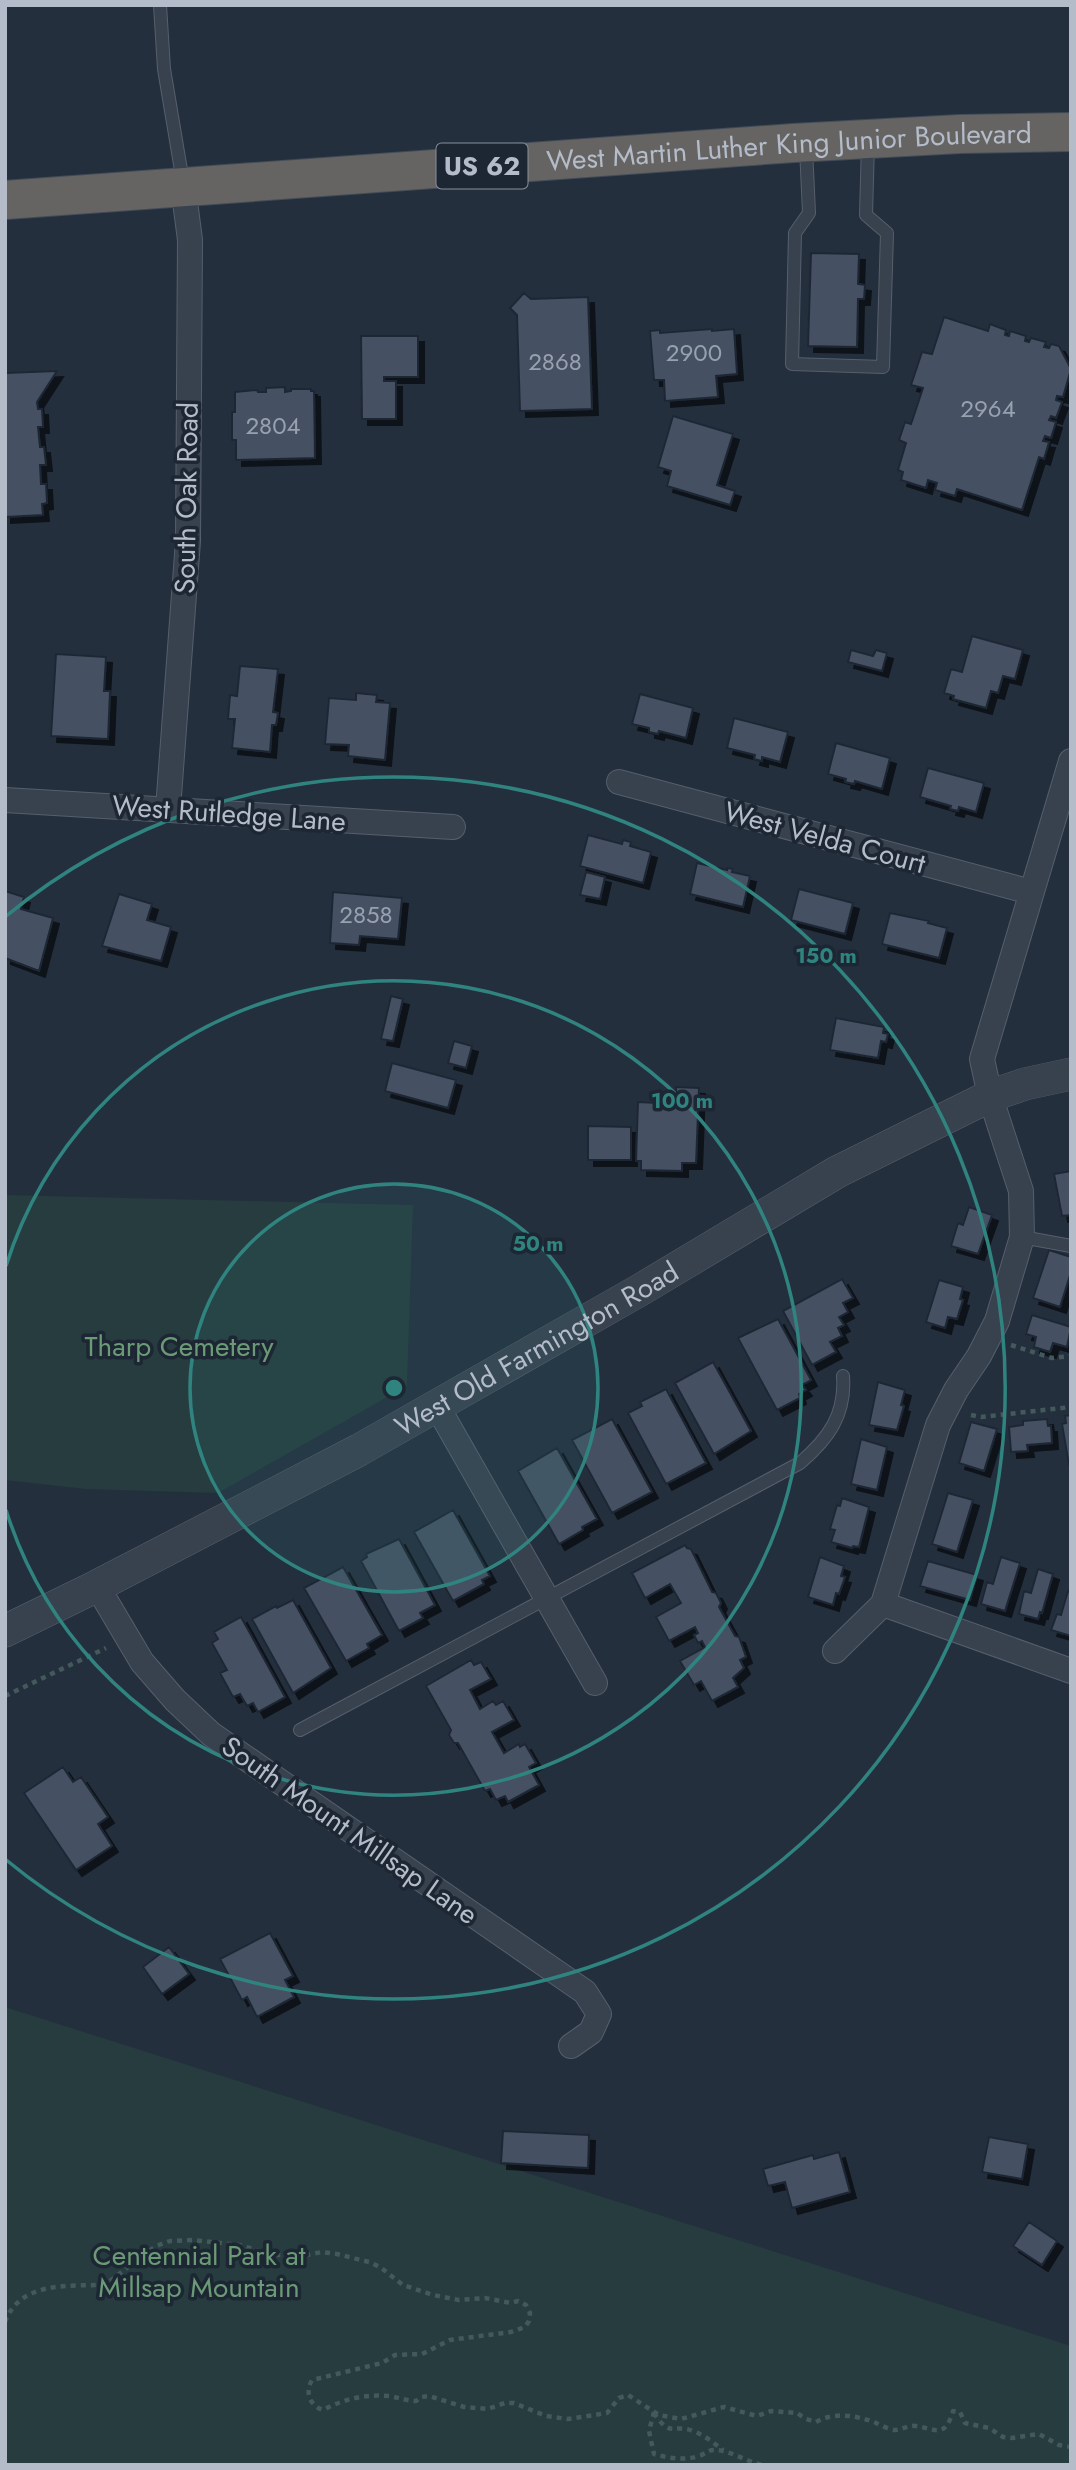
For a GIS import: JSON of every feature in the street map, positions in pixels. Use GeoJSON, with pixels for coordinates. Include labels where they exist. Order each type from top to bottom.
{"type":"FeatureCollection","features":[{"type":"Feature","properties":{"kind":"highway","name":"West Martin Luther King Junior Boulevard"},"geometry":{"type":"LineString","coordinates":[[5,200],[806,142],[1071,132]]}},
{"type":"Feature","properties":{"kind":"street","name":"South Oak Road"},"geometry":{"type":"LineString","coordinates":[[168,809],[188,541],[190,240],[183,186]]}},
{"type":"Feature","properties":{"kind":"street"},"geometry":{"type":"LineString","coordinates":[[835,1651],[883,1604],[938,1425],[997,1321],[1022,1237],[1021,1191],[990,1096],[982,1059],[1071,761]]}},
{"type":"Feature","properties":{"kind":"street","name":"West Velda Court"},"geometry":{"type":"LineString","coordinates":[[619,782],[1031,891]]}},
{"type":"Feature","properties":{"kind":"street","name":"West Rutledge Lane"},"geometry":{"type":"LineString","coordinates":[[5,800],[453,827]]}},
{"type":"Feature","properties":{"kind":"street","name":"West Old Farmington Road"},"geometry":{"type":"LineString","coordinates":[[5,1631],[359,1450],[640,1290],[837,1172],[990,1096],[1026,1084],[1071,1074]]}},
{"type":"Feature","properties":{"kind":"street"},"geometry":{"type":"LineString","coordinates":[[437,1406],[596,1683]]}},
{"type":"Feature","properties":{"kind":"street","name":"South Mount Millsap Lane"},"geometry":{"type":"LineString","coordinates":[[97,1586],[142,1662],[211,1734],[585,1992],[599,2014],[591,2032],[571,2046]]}},
{"type":"Feature","properties":{"kind":"street"},"geometry":{"type":"LineString","coordinates":[[883,1604],[1071,1671]]}},
{"type":"Feature","properties":{"kind":"lane"},"geometry":{"type":"LineString","coordinates":[[160,5],[164,69],[183,186]]}},
{"type":"Feature","properties":{"kind":"lane"},"geometry":{"type":"LineString","coordinates":[[806,142],[809,214],[796,233],[792,364],[883,367],[887,233],[866,215],[868,139]]}},
{"type":"Feature","properties":{"kind":"lane"},"geometry":{"type":"LineString","coordinates":[[1022,1237],[1071,1246]]}},
{"type":"Feature","properties":{"kind":"lane"},"geometry":{"type":"LineString","coordinates":[[300,1731],[800,1463],[823,1443],[833,1428],[844,1388],[843,1376]]}},
{"type":"Feature","properties":{"kind":"path"},"geometry":{"type":"LineString","coordinates":[[989,1337],[1052,1358],[1071,1356]]}},
{"type":"Feature","properties":{"kind":"path"},"geometry":{"type":"LineString","coordinates":[[946,1410],[981,1417],[1071,1407]]}},
{"type":"Feature","properties":{"kind":"path"},"geometry":{"type":"LineString","coordinates":[[5,1696],[127,1637]]}},
{"type":"Feature","properties":{"kind":"path"},"geometry":{"type":"LineString","coordinates":[[5,2322],[17,2303],[38,2290],[101,2285],[156,2246],[170,2241],[193,2240],[239,2245],[274,2255],[322,2252],[369,2262],[403,2285],[433,2295],[459,2300],[485,2298],[511,2303],[518,2301],[526,2305],[530,2313],[525,2327],[511,2332],[450,2340],[437,2349],[422,2354],[395,2355],[382,2363],[312,2380],[307,2394],[316,2407],[323,2410],[341,2401],[364,2396],[391,2396],[416,2401],[429,2396],[480,2409],[514,2403],[546,2416],[568,2420],[607,2413],[619,2398],[628,2395],[644,2403],[661,2423],[671,2429],[682,2428],[698,2433],[723,2451],[748,2462],[763,2465]]}},
{"type":"Feature","properties":{"kind":"path"},"geometry":{"type":"LineString","coordinates":[[654,2412],[681,2418],[724,2407],[757,2416],[781,2410],[797,2413],[816,2422],[828,2415],[848,2416],[865,2419],[893,2430],[911,2426],[928,2431],[944,2428],[950,2423],[953,2411],[960,2412],[965,2423],[989,2428],[1003,2437],[1039,2434],[1059,2445],[1071,2447]]}},
{"type":"Feature","properties":{"kind":"path"},"geometry":{"type":"LineString","coordinates":[[654,2412],[649,2425],[654,2454],[676,2459],[698,2456],[710,2450],[723,2451]]}},
{"type":"Feature","properties":{"kind":"path"},"geometry":{"type":"LineString","coordinates":[[676,2459],[684,2465]]}},
{"type":"Feature","properties":{"kind":"green space","name":"Tharp Cemetery"},"geometry":{"type":"Polygon","coordinates":[[[5,1195],[413,1205],[407,1386],[218,1493],[86,1489],[5,1480],[5,1195]]]}},
{"type":"Feature","properties":{"kind":"green space","name":"Centennial Park at Millsap Mountain"},"geometry":{"type":"Polygon","coordinates":[[[5,2007],[1071,2346],[1071,2465],[5,2465],[5,2007]]]}},
{"type":"Feature","properties":{"kind":"building"},"geometry":{"type":"Polygon","coordinates":[[[811,253],[859,254],[858,284],[865,285],[864,299],[858,299],[857,347],[808,346],[811,253]]]}},
{"type":"Feature","properties":{"kind":"building"},"geometry":{"type":"Polygon","coordinates":[[[524,293],[531,299],[588,297],[592,409],[520,411],[517,315],[510,308],[524,293]]]}},
{"type":"Feature","properties":{"kind":"building"},"geometry":{"type":"Polygon","coordinates":[[[944,317],[988,331],[990,324],[1006,330],[1005,335],[1009,336],[1010,331],[1026,336],[1025,341],[1029,342],[1031,338],[1046,342],[1044,347],[1049,348],[1051,344],[1059,346],[1071,369],[1063,397],[1057,396],[1056,400],[1062,402],[1056,418],[1051,416],[1049,420],[1056,422],[1051,438],[1045,436],[1043,441],[1049,442],[1044,459],[1039,457],[1022,510],[957,489],[955,496],[935,490],[937,483],[928,480],[926,488],[901,480],[903,472],[898,470],[906,443],[899,440],[905,422],[911,424],[923,388],[911,385],[922,352],[932,354],[944,317]]]}},
{"type":"Feature","properties":{"kind":"building"},"geometry":{"type":"Polygon","coordinates":[[[734,329],[737,374],[716,376],[718,397],[665,401],[664,380],[654,380],[650,331],[660,330],[660,333],[734,329]]]}},
{"type":"Feature","properties":{"kind":"building"},"geometry":{"type":"Polygon","coordinates":[[[361,336],[418,336],[418,377],[384,377],[384,381],[396,381],[396,419],[362,419],[361,336]]]}},
{"type":"Feature","properties":{"kind":"building"},"geometry":{"type":"Polygon","coordinates":[[[57,371],[37,402],[38,409],[42,409],[43,427],[38,427],[40,447],[44,447],[46,465],[40,465],[41,484],[46,484],[47,503],[42,504],[43,515],[5,517],[5,373],[57,371]]]}},
{"type":"Feature","properties":{"kind":"building"},"geometry":{"type":"Polygon","coordinates":[[[285,387],[285,392],[291,389],[314,391],[315,458],[236,460],[236,440],[232,440],[235,392],[266,392],[266,388],[285,387]]]}},
{"type":"Feature","properties":{"kind":"building"},"geometry":{"type":"Polygon","coordinates":[[[673,416],[733,434],[717,485],[735,491],[730,505],[667,486],[671,471],[658,467],[673,416]]]}},
{"type":"Feature","properties":{"kind":"building"},"geometry":{"type":"Polygon","coordinates":[[[972,636],[1023,650],[1015,679],[1003,676],[998,693],[991,691],[986,708],[953,699],[954,696],[944,693],[951,669],[962,672],[972,636]]]}},
{"type":"Feature","properties":{"kind":"building"},"geometry":{"type":"Polygon","coordinates":[[[851,650],[873,656],[876,650],[887,653],[882,671],[848,662],[851,650]]]}},
{"type":"Feature","properties":{"kind":"building"},"geometry":{"type":"Polygon","coordinates":[[[56,654],[106,657],[104,691],[110,691],[108,739],[51,736],[56,654]]]}},
{"type":"Feature","properties":{"kind":"building"},"geometry":{"type":"Polygon","coordinates":[[[240,666],[278,669],[273,712],[278,713],[276,725],[272,725],[270,752],[232,748],[235,719],[228,719],[230,695],[237,696],[240,666]]]}},
{"type":"Feature","properties":{"kind":"building"},"geometry":{"type":"Polygon","coordinates":[[[356,693],[377,695],[376,702],[390,703],[385,760],[348,756],[349,745],[325,744],[329,698],[356,700],[356,693]]]}},
{"type":"Feature","properties":{"kind":"building"},"geometry":{"type":"Polygon","coordinates":[[[640,694],[693,708],[686,738],[659,731],[658,734],[649,732],[649,728],[632,724],[640,694]]]}},
{"type":"Feature","properties":{"kind":"building"},"geometry":{"type":"Polygon","coordinates":[[[734,718],[788,732],[780,762],[762,757],[762,761],[754,759],[755,755],[727,748],[734,718]]]}},
{"type":"Feature","properties":{"kind":"building"},"geometry":{"type":"Polygon","coordinates":[[[836,743],[890,758],[882,789],[855,781],[854,784],[845,782],[846,779],[828,774],[836,743]]]}},
{"type":"Feature","properties":{"kind":"building"},"geometry":{"type":"Polygon","coordinates":[[[928,768],[984,783],[976,812],[959,807],[958,811],[950,809],[951,806],[920,797],[928,768]]]}},
{"type":"Feature","properties":{"kind":"building"},"geometry":{"type":"Polygon","coordinates":[[[588,835],[622,844],[623,840],[631,842],[630,846],[651,852],[643,883],[580,866],[588,835]]]}},
{"type":"Feature","properties":{"kind":"building"},"geometry":{"type":"Polygon","coordinates":[[[697,863],[733,869],[732,872],[750,876],[743,907],[690,894],[697,863]]]}},
{"type":"Feature","properties":{"kind":"building"},"geometry":{"type":"Polygon","coordinates":[[[586,872],[605,877],[600,899],[580,895],[586,872]]]}},
{"type":"Feature","properties":{"kind":"building"},"geometry":{"type":"Polygon","coordinates":[[[799,889],[853,903],[845,934],[791,920],[799,889]]]}},
{"type":"Feature","properties":{"kind":"building"},"geometry":{"type":"Polygon","coordinates":[[[5,891],[24,897],[21,909],[53,918],[39,971],[5,958],[5,891]]]}},
{"type":"Feature","properties":{"kind":"building"},"geometry":{"type":"Polygon","coordinates":[[[333,892],[402,898],[398,939],[360,936],[359,945],[330,943],[333,892]]]}},
{"type":"Feature","properties":{"kind":"building"},"geometry":{"type":"Polygon","coordinates":[[[119,894],[152,904],[147,920],[171,927],[161,961],[102,946],[119,894]]]}},
{"type":"Feature","properties":{"kind":"building"},"geometry":{"type":"Polygon","coordinates":[[[890,913],[929,921],[928,923],[947,928],[939,958],[882,944],[890,913]]]}},
{"type":"Feature","properties":{"kind":"building"},"geometry":{"type":"Polygon","coordinates":[[[391,996],[403,999],[393,1041],[381,1039],[391,996]]]}},
{"type":"Feature","properties":{"kind":"building"},"geometry":{"type":"Polygon","coordinates":[[[836,1018],[884,1027],[883,1033],[888,1034],[886,1042],[881,1041],[878,1058],[830,1050],[836,1018]]]}},
{"type":"Feature","properties":{"kind":"building"},"geometry":{"type":"Polygon","coordinates":[[[454,1041],[472,1046],[466,1068],[448,1063],[454,1041]]]}},
{"type":"Feature","properties":{"kind":"building"},"geometry":{"type":"Polygon","coordinates":[[[392,1063],[456,1080],[448,1108],[385,1091],[392,1063]]]}},
{"type":"Feature","properties":{"kind":"building"},"geometry":{"type":"Polygon","coordinates":[[[676,1087],[699,1088],[696,1163],[682,1163],[682,1171],[641,1170],[641,1161],[636,1161],[638,1102],[676,1104],[676,1087]]]}},
{"type":"Feature","properties":{"kind":"building"},"geometry":{"type":"Polygon","coordinates":[[[588,1126],[631,1127],[631,1160],[588,1160],[588,1126]]]}},
{"type":"Feature","properties":{"kind":"building"},"geometry":{"type":"Polygon","coordinates":[[[1071,1171],[1071,1215],[1062,1216],[1054,1174],[1071,1171]]]}},
{"type":"Feature","properties":{"kind":"building"},"geometry":{"type":"Polygon","coordinates":[[[969,1207],[992,1215],[978,1254],[951,1246],[958,1223],[963,1225],[969,1207]]]}},
{"type":"Feature","properties":{"kind":"building"},"geometry":{"type":"Polygon","coordinates":[[[1049,1250],[1071,1257],[1071,1272],[1060,1307],[1033,1298],[1049,1250]]]}},
{"type":"Feature","properties":{"kind":"building"},"geometry":{"type":"Polygon","coordinates":[[[842,1279],[853,1298],[843,1303],[848,1312],[839,1317],[844,1325],[838,1328],[842,1336],[830,1342],[836,1352],[812,1365],[783,1311],[842,1279]]]}},
{"type":"Feature","properties":{"kind":"building"},"geometry":{"type":"Polygon","coordinates":[[[939,1280],[963,1287],[960,1299],[963,1300],[957,1319],[948,1317],[945,1328],[926,1322],[939,1280]]]}},
{"type":"Feature","properties":{"kind":"building"},"geometry":{"type":"Polygon","coordinates":[[[1032,1315],[1071,1327],[1067,1347],[1053,1343],[1050,1352],[1034,1347],[1036,1337],[1026,1334],[1032,1315]]]}},
{"type":"Feature","properties":{"kind":"building"},"geometry":{"type":"Polygon","coordinates":[[[778,1319],[811,1380],[802,1385],[806,1390],[799,1394],[800,1398],[777,1410],[738,1338],[778,1319]]]}},
{"type":"Feature","properties":{"kind":"building"},"geometry":{"type":"Polygon","coordinates":[[[713,1362],[751,1431],[714,1454],[675,1383],[713,1362]]]}},
{"type":"Feature","properties":{"kind":"building"},"geometry":{"type":"Polygon","coordinates":[[[878,1382],[905,1390],[901,1405],[904,1406],[897,1430],[869,1425],[878,1382]]]}},
{"type":"Feature","properties":{"kind":"building"},"geometry":{"type":"Polygon","coordinates":[[[666,1389],[706,1463],[666,1484],[628,1413],[642,1406],[640,1402],[666,1389]]]}},
{"type":"Feature","properties":{"kind":"building"},"geometry":{"type":"Polygon","coordinates":[[[1071,1415],[1069,1465],[1062,1424],[1066,1423],[1065,1416],[1071,1415]]]}},
{"type":"Feature","properties":{"kind":"building"},"geometry":{"type":"Polygon","coordinates":[[[612,1419],[652,1492],[612,1513],[572,1440],[612,1419]]]}},
{"type":"Feature","properties":{"kind":"building"},"geometry":{"type":"Polygon","coordinates":[[[1047,1419],[1048,1426],[1051,1426],[1052,1443],[1027,1445],[1028,1451],[1011,1452],[1009,1427],[1023,1425],[1023,1421],[1047,1419]]]}},
{"type":"Feature","properties":{"kind":"building"},"geometry":{"type":"Polygon","coordinates":[[[971,1422],[997,1429],[984,1471],[959,1463],[971,1422]]]}},
{"type":"Feature","properties":{"kind":"building"},"geometry":{"type":"Polygon","coordinates":[[[861,1439],[887,1447],[877,1490],[851,1484],[861,1439]]]}},
{"type":"Feature","properties":{"kind":"building"},"geometry":{"type":"Polygon","coordinates":[[[557,1448],[597,1519],[559,1544],[518,1471],[557,1448]]]}},
{"type":"Feature","properties":{"kind":"building"},"geometry":{"type":"Polygon","coordinates":[[[948,1493],[973,1500],[957,1552],[932,1544],[948,1493]]]}},
{"type":"Feature","properties":{"kind":"building"},"geometry":{"type":"Polygon","coordinates":[[[842,1498],[869,1507],[859,1547],[852,1548],[831,1542],[835,1530],[830,1529],[837,1505],[840,1506],[842,1498]]]}},
{"type":"Feature","properties":{"kind":"building"},"geometry":{"type":"Polygon","coordinates":[[[453,1510],[490,1576],[482,1580],[484,1584],[453,1601],[414,1532],[453,1510]]]}},
{"type":"Feature","properties":{"kind":"building"},"geometry":{"type":"Polygon","coordinates":[[[399,1539],[435,1605],[420,1613],[423,1618],[399,1631],[361,1561],[367,1557],[366,1554],[399,1539]]]}},
{"type":"Feature","properties":{"kind":"building"},"geometry":{"type":"Polygon","coordinates":[[[685,1545],[691,1549],[712,1592],[716,1593],[721,1603],[719,1607],[735,1636],[739,1637],[746,1657],[740,1660],[744,1668],[733,1678],[738,1687],[712,1701],[701,1681],[694,1685],[680,1661],[705,1647],[702,1641],[698,1643],[694,1635],[698,1633],[695,1627],[669,1641],[656,1617],[681,1603],[670,1584],[645,1598],[632,1573],[685,1545]]]}},
{"type":"Feature","properties":{"kind":"building"},"geometry":{"type":"Polygon","coordinates":[[[820,1557],[844,1566],[841,1576],[845,1577],[833,1605],[808,1597],[820,1557]]]}},
{"type":"Feature","properties":{"kind":"building"},"geometry":{"type":"Polygon","coordinates":[[[1001,1557],[1020,1563],[1005,1611],[981,1604],[987,1582],[993,1584],[1001,1557]]]}},
{"type":"Feature","properties":{"kind":"building"},"geometry":{"type":"Polygon","coordinates":[[[928,1561],[977,1575],[970,1600],[920,1586],[928,1561]]]}},
{"type":"Feature","properties":{"kind":"building"},"geometry":{"type":"Polygon","coordinates":[[[343,1567],[382,1635],[367,1644],[369,1648],[346,1661],[304,1588],[343,1567]]]}},
{"type":"Feature","properties":{"kind":"building"},"geometry":{"type":"Polygon","coordinates":[[[1038,1569],[1053,1574],[1038,1619],[1019,1614],[1024,1591],[1031,1593],[1038,1569]]]}},
{"type":"Feature","properties":{"kind":"building"},"geometry":{"type":"Polygon","coordinates":[[[1068,1591],[1071,1592],[1071,1636],[1051,1630],[1057,1614],[1061,1615],[1068,1591]]]}},
{"type":"Feature","properties":{"kind":"building"},"geometry":{"type":"Polygon","coordinates":[[[293,1600],[331,1668],[293,1693],[252,1619],[293,1600]]]}},
{"type":"Feature","properties":{"kind":"building"},"geometry":{"type":"Polygon","coordinates":[[[241,1617],[285,1697],[258,1712],[253,1703],[247,1706],[240,1694],[233,1697],[220,1673],[227,1670],[212,1643],[218,1639],[214,1632],[241,1617]]]}},
{"type":"Feature","properties":{"kind":"building"},"geometry":{"type":"Polygon","coordinates":[[[471,1660],[474,1665],[481,1662],[491,1679],[470,1690],[480,1709],[493,1701],[496,1705],[503,1701],[514,1720],[492,1732],[504,1753],[519,1744],[520,1747],[525,1744],[536,1763],[529,1767],[539,1785],[508,1802],[505,1796],[496,1800],[490,1789],[485,1791],[458,1743],[454,1743],[449,1735],[451,1730],[426,1686],[471,1660]]]}},
{"type":"Feature","properties":{"kind":"building"},"geometry":{"type":"Polygon","coordinates":[[[63,1767],[73,1782],[81,1777],[108,1817],[98,1824],[112,1846],[76,1870],[24,1793],[63,1767]]]}},
{"type":"Feature","properties":{"kind":"building"},"geometry":{"type":"Polygon","coordinates":[[[270,1933],[293,1976],[285,1980],[294,1997],[257,2017],[247,1997],[242,2000],[220,1959],[270,1933]]]}},
{"type":"Feature","properties":{"kind":"building"},"geometry":{"type":"Polygon","coordinates":[[[169,1947],[189,1974],[162,1994],[143,1967],[169,1947]]]}},
{"type":"Feature","properties":{"kind":"building"},"geometry":{"type":"Polygon","coordinates":[[[503,2131],[589,2135],[588,2168],[501,2163],[503,2131]]]}},
{"type":"Feature","properties":{"kind":"building"},"geometry":{"type":"Polygon","coordinates":[[[989,2137],[1028,2144],[1022,2179],[982,2172],[989,2137]]]}},
{"type":"Feature","properties":{"kind":"building"},"geometry":{"type":"Polygon","coordinates":[[[839,2152],[850,2192],[792,2208],[785,2182],[768,2186],[763,2169],[813,2155],[814,2159],[839,2152]]]}},
{"type":"Feature","properties":{"kind":"building"},"geometry":{"type":"Polygon","coordinates":[[[1029,2222],[1057,2241],[1042,2265],[1013,2246],[1029,2222]]]}}]}
